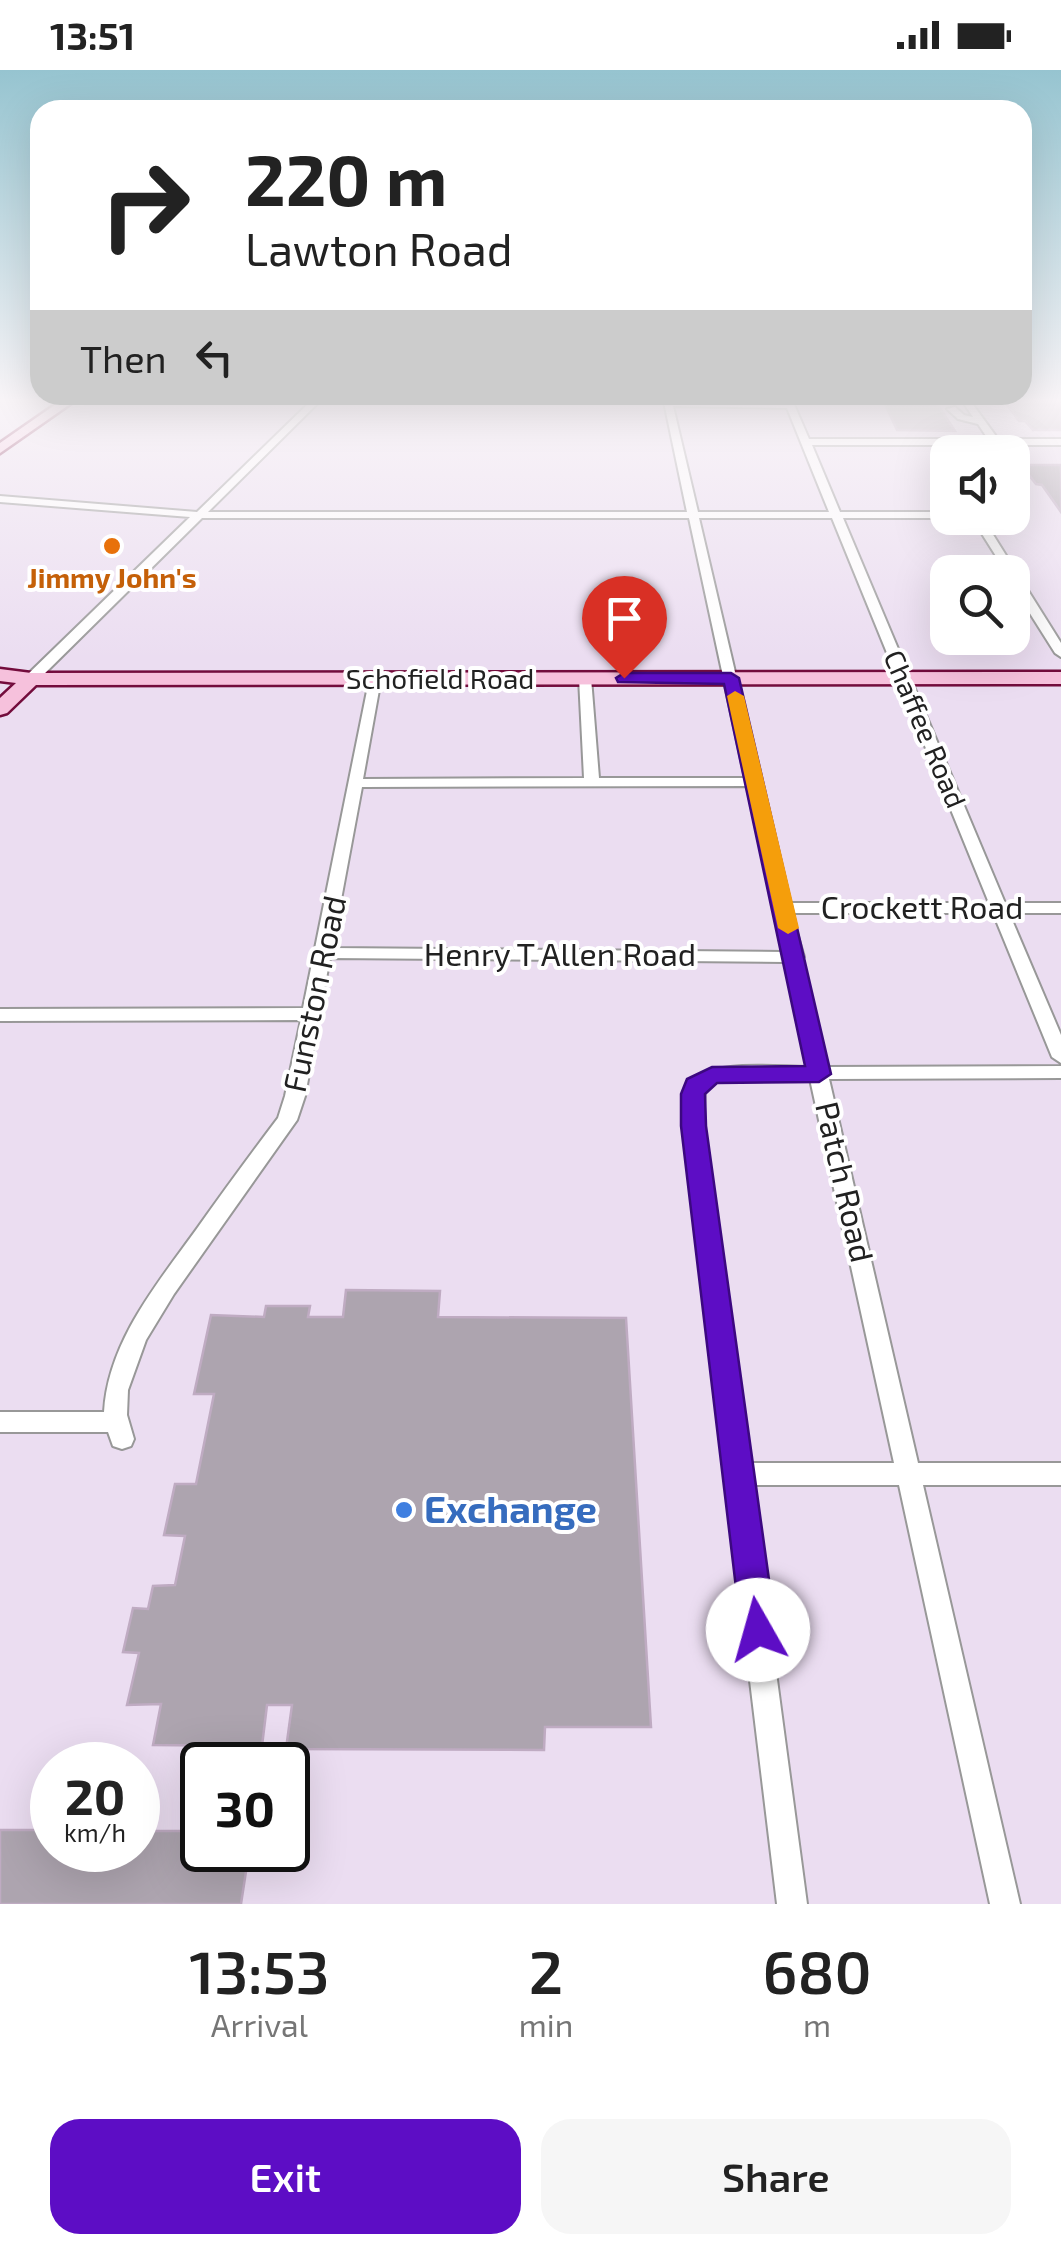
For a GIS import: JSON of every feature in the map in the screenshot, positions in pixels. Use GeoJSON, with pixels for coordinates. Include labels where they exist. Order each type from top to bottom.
{"type":"FeatureCollection","features":[{"type":"Feature","properties":{"kind":"street"},"geometry":{"type":"LineString","coordinates":[[0,709],[227,488]]}},
{"type":"Feature","properties":{"kind":"street","name":"Patch Road"},"geometry":{"type":"LineString","coordinates":[[688,488],[1005,1904]]}},
{"type":"Feature","properties":{"kind":"street","name":"Chaffee Road"},"geometry":{"type":"LineString","coordinates":[[823,488],[1061,1056]]}},
{"type":"Feature","properties":{"kind":"street"},"geometry":{"type":"LineString","coordinates":[[0,499],[199,515],[930,515]]}},
{"type":"Feature","properties":{"kind":"street"},"geometry":{"type":"LineString","coordinates":[[1030,603],[1061,652]]}},
{"type":"Feature","properties":{"kind":"street","name":"Schofield Road"},"geometry":{"type":"LineString","coordinates":[[0,675],[1061,678]]}},
{"type":"Feature","properties":{"kind":"street"},"geometry":{"type":"LineString","coordinates":[[586,678],[592,784]]}},
{"type":"Feature","properties":{"kind":"street","name":"Funston Road"},"geometry":{"type":"LineString","coordinates":[[0,1422],[118,1431],[114,1404],[130,1346],[182,1264],[287,1120],[314,1014],[375,679]]}},
{"type":"Feature","properties":{"kind":"street"},"geometry":{"type":"LineString","coordinates":[[356,783],[755,782]]}},
{"type":"Feature","properties":{"kind":"street","name":"Crockett Road"},"geometry":{"type":"LineString","coordinates":[[784,908],[1061,908]]}},
{"type":"Feature","properties":{"kind":"street","name":"Henry T Allen Road"},"geometry":{"type":"LineString","coordinates":[[324,953],[795,957]]}},
{"type":"Feature","properties":{"kind":"street"},"geometry":{"type":"LineString","coordinates":[[0,1015],[314,1014]]}},
{"type":"Feature","properties":{"kind":"street"},"geometry":{"type":"LineString","coordinates":[[792,1904],[693,1126],[696,1084],[733,1073],[1061,1072]]}},
{"type":"Feature","properties":{"kind":"street"},"geometry":{"type":"LineString","coordinates":[[740,1474],[1061,1474]]}},
{"type":"Feature","properties":{"kind":"shaded area"},"geometry":{"type":"Polygon","coordinates":[[[0,488],[930,488],[930,535],[1030,535],[1030,488],[1061,488],[1061,1904],[0,1904],[0,488]]]}},
{"type":"Feature","properties":{"kind":"building"},"geometry":{"type":"Polygon","coordinates":[[[1044,488],[1061,488],[1061,512],[1044,488]]]}},
{"type":"Feature","properties":{"kind":"building","name":"Exchange"},"geometry":{"type":"Polygon","coordinates":[[[346,1290],[440,1291],[438,1317],[626,1318],[651,1727],[545,1727],[544,1750],[310,1749],[310,1742],[287,1742],[292,1705],[267,1705],[262,1742],[180,1742],[180,1745],[154,1742],[161,1704],[127,1705],[139,1653],[123,1652],[133,1608],[148,1609],[153,1586],[175,1585],[185,1536],[164,1535],[175,1484],[196,1484],[214,1394],[194,1394],[211,1315],[264,1317],[266,1306],[310,1306],[308,1317],[343,1317],[346,1290]]]}},
{"type":"Feature","properties":{"kind":"building"},"geometry":{"type":"Polygon","coordinates":[[[0,1830],[30,1830],[30,1872],[160,1872],[160,1831],[180,1831],[180,1872],[246,1872],[241,1904],[0,1904],[0,1830]]]}},
{"type":"Feature","properties":{"kind":"slow traffic"},"geometry":{"type":"LineString","coordinates":[[735,696],[788,928]]}},
{"type":"Feature","properties":{"kind":"place","name":"Jimmy John's"},"geometry":{"type":"Point","coordinates":[112,546]}},
{"type":"Feature","properties":{"kind":"place","name":"Exchange"},"geometry":{"type":"Point","coordinates":[404,1510]}},
{"type":"Feature","properties":{"kind":"route"},"geometry":{"type":"LineString","coordinates":[[624,678],[731,678],[819,1074],[712,1076],[696,1084],[693,1094],[693,1126],[758,1630]]}}]}
